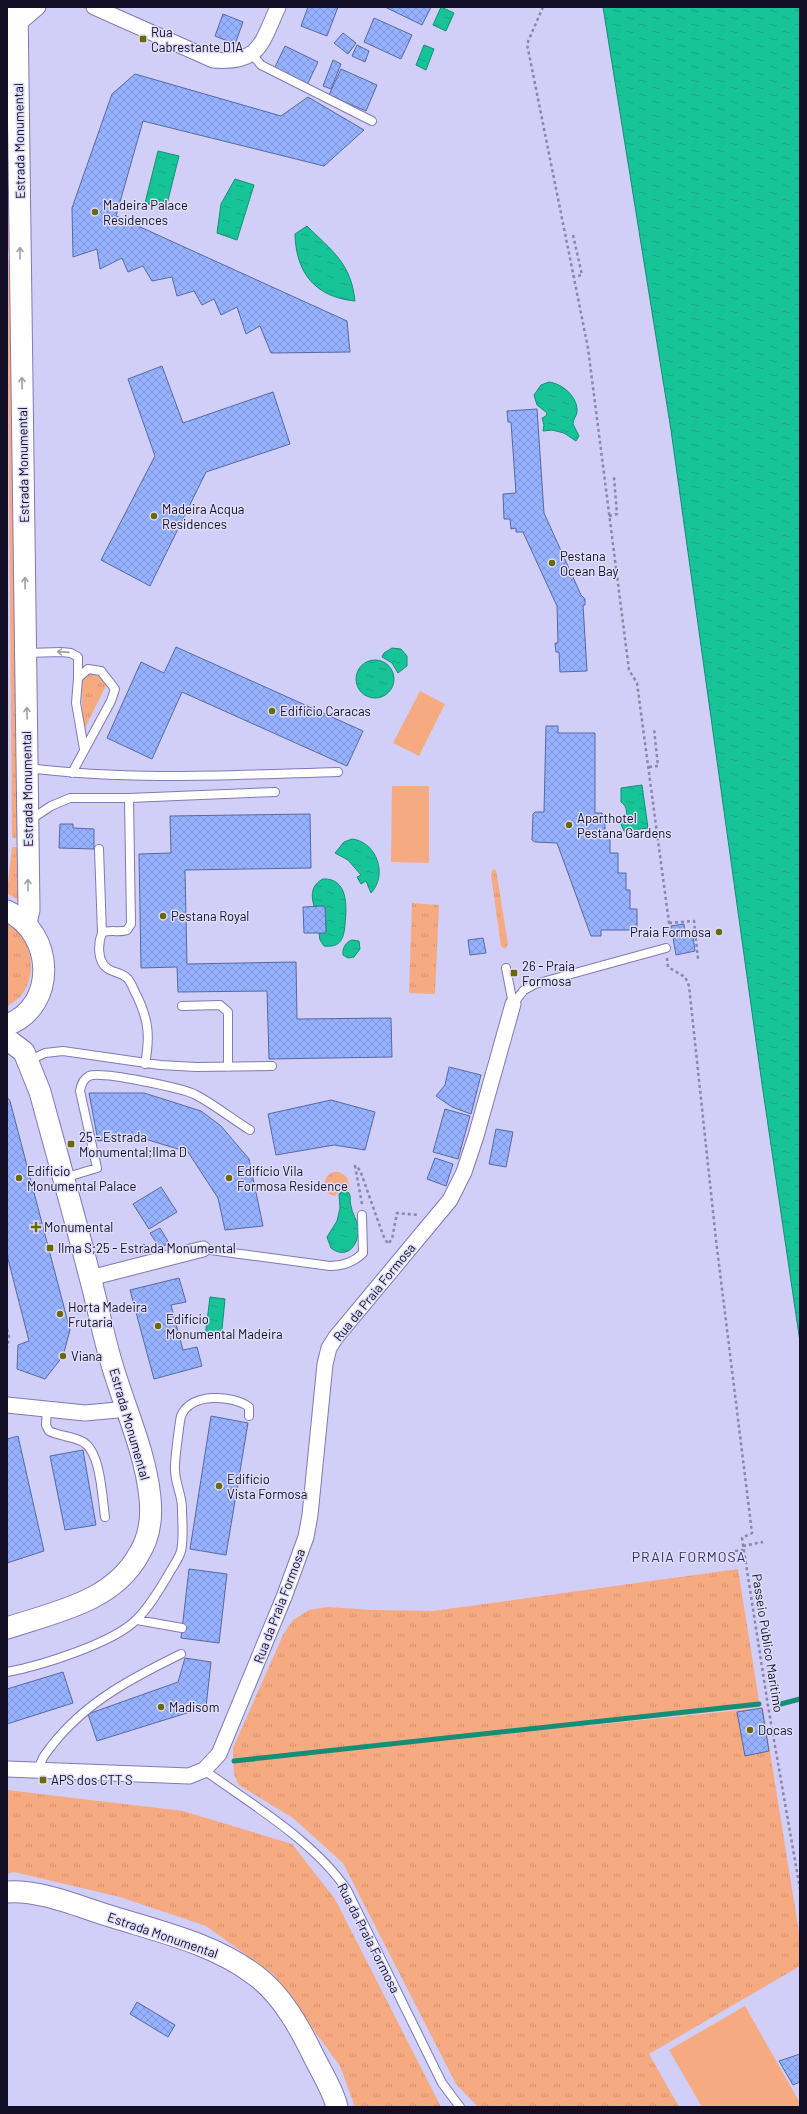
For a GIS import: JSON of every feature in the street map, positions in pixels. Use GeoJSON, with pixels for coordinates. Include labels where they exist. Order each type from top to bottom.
{"type":"FeatureCollection","features":[{"type":"Feature","properties":{"kind":"main road","name":"Estrada Monumental"},"geometry":{"type":"LineString","coordinates":[[17,16],[29,910],[26,924]]}},
{"type":"Feature","properties":{"kind":"main road"},"geometry":{"type":"LineString","coordinates":[[7,911],[26,924],[39,942],[43,953],[44,970],[35,1001],[15,1019]]}},
{"type":"Feature","properties":{"kind":"main road","name":"Estrada Monumental"},"geometry":{"type":"LineString","coordinates":[[7,1628],[70,1608],[111,1588],[130,1569],[140,1553],[149,1527],[150,1499],[144,1464],[128,1409],[109,1356],[64,1178],[40,1092],[26,1057],[15,1019]]}},
{"type":"Feature","properties":{"kind":"main road"},"geometry":{"type":"LineString","coordinates":[[7,1040],[26,1057]]}},
{"type":"Feature","properties":{"kind":"main road","name":"Estrada Monumental"},"geometry":{"type":"LineString","coordinates":[[7,1892],[34,1894],[61,1901],[160,1932],[214,1951],[255,1975],[279,1998],[306,2040],[336,2107]]}},
{"type":"Feature","properties":{"kind":"street"},"geometry":{"type":"LineString","coordinates":[[17,16],[38,7]]}},
{"type":"Feature","properties":{"kind":"street"},"geometry":{"type":"LineString","coordinates":[[94,7],[213,60],[233,61],[252,54],[263,40],[278,7]]}},
{"type":"Feature","properties":{"kind":"street","name":"Rua da Praia Formosa"},"geometry":{"type":"LineString","coordinates":[[204,1770],[219,1754],[224,1743],[284,1597],[306,1537],[310,1515],[325,1364],[329,1348],[352,1316],[450,1200],[458,1186],[476,1136],[513,1004]]}},
{"type":"Feature","properties":{"kind":"street"},"geometry":{"type":"LineString","coordinates":[[90,1278],[203,1249]]}},
{"type":"Feature","properties":{"kind":"street"},"geometry":{"type":"LineString","coordinates":[[7,1405],[84,1413],[128,1409]]}},
{"type":"Feature","properties":{"kind":"street"},"geometry":{"type":"LineString","coordinates":[[7,1769],[184,1776],[204,1770]]}},
{"type":"Feature","properties":{"kind":"lane"},"geometry":{"type":"LineString","coordinates":[[252,54],[261,65],[372,121]]}},
{"type":"Feature","properties":{"kind":"lane"},"geometry":{"type":"LineString","coordinates":[[26,652],[71,653],[78,657],[76,703],[84,749]]}},
{"type":"Feature","properties":{"kind":"lane"},"geometry":{"type":"LineString","coordinates":[[72,773],[111,701],[115,689],[101,671],[88,669],[78,678]]}},
{"type":"Feature","properties":{"kind":"lane"},"geometry":{"type":"LineString","coordinates":[[27,768],[72,773],[170,777],[338,772]]}},
{"type":"Feature","properties":{"kind":"lane"},"geometry":{"type":"LineString","coordinates":[[27,822],[51,806],[70,798],[129,798],[275,792]]}},
{"type":"Feature","properties":{"kind":"lane"},"geometry":{"type":"LineString","coordinates":[[102,934],[107,931],[121,932],[127,930],[130,924],[129,798]]}},
{"type":"Feature","properties":{"kind":"lane"},"geometry":{"type":"LineString","coordinates":[[99,849],[102,934],[100,939],[100,959],[107,968],[118,972],[129,980],[146,1014],[149,1042],[145,1064]]}},
{"type":"Feature","properties":{"kind":"lane"},"geometry":{"type":"LineString","coordinates":[[513,1004],[524,990],[535,984],[666,948]]}},
{"type":"Feature","properties":{"kind":"lane"},"geometry":{"type":"LineString","coordinates":[[506,968],[513,1004]]}},
{"type":"Feature","properties":{"kind":"lane"},"geometry":{"type":"LineString","coordinates":[[182,1006],[224,1006],[228,1012],[228,1067]]}},
{"type":"Feature","properties":{"kind":"lane"},"geometry":{"type":"LineString","coordinates":[[26,1057],[64,1051],[145,1064],[196,1067],[272,1066]]}},
{"type":"Feature","properties":{"kind":"lane"},"geometry":{"type":"LineString","coordinates":[[64,1178],[97,1168],[80,1091],[85,1078],[90,1076],[104,1075],[183,1090],[196,1095],[250,1130]]}},
{"type":"Feature","properties":{"kind":"lane"},"geometry":{"type":"LineString","coordinates":[[203,1249],[330,1266],[340,1266],[357,1259],[363,1254],[362,1215]]}},
{"type":"Feature","properties":{"kind":"lane"},"geometry":{"type":"LineString","coordinates":[[7,1672],[26,1669],[102,1642],[118,1634],[137,1620],[157,1595],[181,1552],[182,1506],[174,1469],[182,1415],[187,1408],[196,1402],[206,1399],[224,1398],[242,1402],[249,1407],[250,1416]]}},
{"type":"Feature","properties":{"kind":"lane"},"geometry":{"type":"LineString","coordinates":[[47,1408],[46,1425],[49,1431],[82,1441],[92,1449],[97,1466],[105,1517]]}},
{"type":"Feature","properties":{"kind":"lane"},"geometry":{"type":"LineString","coordinates":[[137,1620],[182,1628]]}},
{"type":"Feature","properties":{"kind":"lane"},"geometry":{"type":"LineString","coordinates":[[39,1770],[41,1760],[63,1732],[80,1714],[130,1680],[181,1654]]}},
{"type":"Feature","properties":{"kind":"lane","name":"Rua da Praia Formosa"},"geometry":{"type":"LineString","coordinates":[[204,1770],[308,1846],[336,1874],[347,1890],[442,2083],[460,2107]]}},
{"type":"Feature","properties":{"kind":"path"},"geometry":{"type":"LineString","coordinates":[[543,7],[527,44],[588,348],[629,670],[637,683],[649,767],[669,923],[664,937],[668,967],[685,977],[689,986],[716,1240],[752,1533],[742,1538],[743,1546],[763,1542]]}},
{"type":"Feature","properties":{"kind":"path"},"geometry":{"type":"LineString","coordinates":[[573,235],[582,275],[573,277]]}},
{"type":"Feature","properties":{"kind":"path"},"geometry":{"type":"LineString","coordinates":[[609,516],[617,514],[614,477]]}},
{"type":"Feature","properties":{"kind":"path"},"geometry":{"type":"LineString","coordinates":[[649,767],[658,766],[654,729]]}},
{"type":"Feature","properties":{"kind":"path"},"geometry":{"type":"LineString","coordinates":[[669,923],[694,921],[698,959]]}},
{"type":"Feature","properties":{"kind":"path"},"geometry":{"type":"LineString","coordinates":[[362,1215],[355,1166],[360,1170],[383,1235],[388,1244],[392,1239],[397,1213],[422,1215]]}},
{"type":"Feature","properties":{"kind":"path"},"geometry":{"type":"LineString","coordinates":[[7,1328],[7,1348]]}},
{"type":"Feature","properties":{"kind":"path","name":"Passeio Público Marítimo"},"geometry":{"type":"LineString","coordinates":[[743,1546],[768,1706],[800,1889]]}},
{"type":"Feature","properties":{"kind":"path"},"geometry":{"type":"LineString","coordinates":[[735,1550],[743,1550]]}},
{"type":"Feature","properties":{"kind":"green space"},"geometry":{"type":"Polygon","coordinates":[[[7,7],[13,251],[7,251],[7,7]]]}},
{"type":"Feature","properties":{"kind":"green space"},"geometry":{"type":"Polygon","coordinates":[[[7,260],[14,260],[21,838],[12,838],[7,260]]]}},
{"type":"Feature","properties":{"kind":"green space"},"geometry":{"type":"Polygon","coordinates":[[[96,671],[106,680],[106,686],[84,730],[82,728],[82,679],[86,673],[96,671]]]}},
{"type":"Feature","properties":{"kind":"green space"},"geometry":{"type":"Polygon","coordinates":[[[420,691],[445,704],[419,756],[393,743],[420,691]]]}},
{"type":"Feature","properties":{"kind":"green space"},"geometry":{"type":"Polygon","coordinates":[[[392,786],[429,786],[429,863],[391,862],[392,786]]]}},
{"type":"Feature","properties":{"kind":"green space"},"geometry":{"type":"Polygon","coordinates":[[[12,847],[21,847],[21,902],[7,893],[12,847]]]}},
{"type":"Feature","properties":{"kind":"green space"},"geometry":{"type":"Polygon","coordinates":[[[493,869],[496,870],[508,944],[505,949],[501,946],[491,875],[493,869]]]}},
{"type":"Feature","properties":{"kind":"green space"},"geometry":{"type":"Polygon","coordinates":[[[412,903],[439,905],[435,994],[409,993],[412,903]]]}},
{"type":"Feature","properties":{"kind":"green space"},"geometry":{"type":"Polygon","coordinates":[[[7,923],[16,929],[28,946],[31,968],[26,989],[20,997],[7,1007],[7,923]]]}},
{"type":"Feature","properties":{"kind":"green space"},"geometry":{"type":"Polygon","coordinates":[[[333,1172],[339,1172],[347,1177],[350,1190],[342,1188],[335,1196],[327,1192],[324,1185],[325,1181],[326,1178],[333,1172]]]}},
{"type":"Feature","properties":{"kind":"green space"},"geometry":{"type":"Polygon","coordinates":[[[738,1569],[760,1707],[502,1734],[763,1708],[800,1939],[800,1966],[649,2054],[679,2107],[478,2107],[456,2084],[343,1863],[293,1818],[239,1785],[234,1775],[233,1748],[283,1635],[293,1620],[309,1610],[327,1607],[373,1610],[433,1611],[738,1569]]]}},
{"type":"Feature","properties":{"kind":"green space"},"geometry":{"type":"Polygon","coordinates":[[[7,1790],[183,1811],[292,1844],[335,1899],[441,2107],[355,2107],[340,2066],[273,1974],[206,1926],[120,1897],[14,1872],[7,1874],[7,1790]]]}},
{"type":"Feature","properties":{"kind":"green space"},"geometry":{"type":"Polygon","coordinates":[[[745,2006],[800,2103],[800,2107],[702,2107],[669,2050],[745,2006]]]}},
{"type":"Feature","properties":{"kind":"water"},"geometry":{"type":"Polygon","coordinates":[[[441,7],[454,13],[446,31],[433,25],[441,7]]]}},
{"type":"Feature","properties":{"kind":"water"},"geometry":{"type":"Polygon","coordinates":[[[603,7],[800,7],[800,1342],[762,1084],[671,430],[603,7]]]}},
{"type":"Feature","properties":{"kind":"water"},"geometry":{"type":"Polygon","coordinates":[[[424,45],[434,49],[426,70],[416,65],[424,45]]]}},
{"type":"Feature","properties":{"kind":"water"},"geometry":{"type":"Polygon","coordinates":[[[158,151],[179,156],[166,208],[145,203],[158,151]]]}},
{"type":"Feature","properties":{"kind":"water"},"geometry":{"type":"Polygon","coordinates":[[[235,179],[254,185],[237,240],[217,233],[221,204],[235,179]]]}},
{"type":"Feature","properties":{"kind":"water"},"geometry":{"type":"Polygon","coordinates":[[[307,226],[332,251],[345,267],[353,288],[355,301],[341,299],[329,294],[310,281],[299,260],[295,234],[307,226]]]}},
{"type":"Feature","properties":{"kind":"water"},"geometry":{"type":"Polygon","coordinates":[[[549,382],[564,388],[569,392],[575,401],[577,412],[573,424],[579,436],[576,441],[564,433],[552,430],[543,431],[544,425],[542,418],[546,416],[547,413],[537,405],[534,395],[541,385],[549,382]]]}},
{"type":"Feature","properties":{"kind":"water"},"geometry":{"type":"Polygon","coordinates":[[[392,648],[401,649],[407,656],[407,666],[398,673],[392,663],[382,657],[384,653],[392,648]]]}},
{"type":"Feature","properties":{"kind":"water"},"geometry":{"type":"Polygon","coordinates":[[[375,660],[388,666],[394,679],[388,692],[375,698],[362,692],[356,679],[362,666],[375,660]]]}},
{"type":"Feature","properties":{"kind":"water"},"geometry":{"type":"Polygon","coordinates":[[[642,785],[648,828],[624,831],[620,822],[625,818],[626,810],[624,804],[621,802],[621,788],[642,785]]]}},
{"type":"Feature","properties":{"kind":"water"},"geometry":{"type":"Polygon","coordinates":[[[352,839],[361,841],[368,846],[377,860],[379,877],[376,886],[371,893],[366,881],[361,884],[357,877],[361,875],[348,860],[335,853],[344,842],[352,839]]]}},
{"type":"Feature","properties":{"kind":"water"},"geometry":{"type":"Polygon","coordinates":[[[323,879],[331,880],[337,883],[344,894],[346,902],[345,929],[342,938],[338,944],[330,946],[324,946],[320,940],[319,933],[326,932],[325,907],[314,906],[312,898],[314,887],[323,879]]]}},
{"type":"Feature","properties":{"kind":"water"},"geometry":{"type":"Polygon","coordinates":[[[352,940],[359,941],[360,949],[354,957],[348,958],[343,955],[343,950],[346,944],[352,940]]]}},
{"type":"Feature","properties":{"kind":"water"},"geometry":{"type":"Polygon","coordinates":[[[343,1191],[348,1192],[350,1195],[350,1204],[358,1227],[358,1233],[355,1244],[352,1248],[343,1252],[331,1248],[327,1237],[337,1221],[340,1208],[339,1194],[343,1191]]]}},
{"type":"Feature","properties":{"kind":"water"},"geometry":{"type":"Polygon","coordinates":[[[210,1297],[225,1299],[221,1339],[205,1337],[210,1297]]]}},
{"type":"Feature","properties":{"kind":"building"},"geometry":{"type":"Polygon","coordinates":[[[308,7],[338,7],[327,36],[301,26],[308,7]]]}},
{"type":"Feature","properties":{"kind":"building"},"geometry":{"type":"Polygon","coordinates":[[[385,7],[431,7],[422,25],[385,7]]]}},
{"type":"Feature","properties":{"kind":"building"},"geometry":{"type":"Polygon","coordinates":[[[223,14],[243,22],[235,44],[215,36],[223,14]]]}},
{"type":"Feature","properties":{"kind":"building"},"geometry":{"type":"Polygon","coordinates":[[[374,18],[412,35],[401,59],[364,42],[374,18]]]}},
{"type":"Feature","properties":{"kind":"building"},"geometry":{"type":"Polygon","coordinates":[[[343,33],[356,43],[348,54],[334,43],[343,33]]]}},
{"type":"Feature","properties":{"kind":"building"},"geometry":{"type":"Polygon","coordinates":[[[357,45],[369,51],[365,62],[352,56],[357,45]]]}},
{"type":"Feature","properties":{"kind":"building"},"geometry":{"type":"Polygon","coordinates":[[[285,46],[318,62],[307,85],[274,69],[285,46]]]}},
{"type":"Feature","properties":{"kind":"building"},"geometry":{"type":"Polygon","coordinates":[[[333,60],[341,64],[331,89],[323,86],[333,60]]]}},
{"type":"Feature","properties":{"kind":"building"},"geometry":{"type":"Polygon","coordinates":[[[341,69],[377,85],[366,111],[329,95],[341,69]]]}},
{"type":"Feature","properties":{"kind":"building","name":"Madeira Palace Residences"},"geometry":{"type":"Polygon","coordinates":[[[135,74],[281,116],[308,97],[364,130],[324,166],[143,121],[116,216],[347,321],[350,352],[271,353],[260,326],[246,334],[237,307],[221,315],[214,299],[202,305],[194,291],[177,296],[172,277],[152,281],[143,266],[128,272],[122,258],[100,269],[97,249],[73,257],[72,208],[112,94],[135,74]]]}},
{"type":"Feature","properties":{"kind":"building","name":"Madeira Acqua Residences"},"geometry":{"type":"Polygon","coordinates":[[[162,366],[183,423],[273,392],[290,444],[206,472],[150,586],[101,560],[155,456],[128,379],[162,366]]]}},
{"type":"Feature","properties":{"kind":"building","name":"Pestana Ocean Bay"},"geometry":{"type":"Polygon","coordinates":[[[537,409],[544,513],[581,595],[585,599],[585,605],[583,605],[587,671],[560,672],[559,652],[556,652],[555,643],[558,643],[557,606],[523,532],[516,532],[516,528],[511,529],[510,519],[504,519],[503,494],[516,493],[511,422],[508,422],[507,411],[537,409]]]}},
{"type":"Feature","properties":{"kind":"building","name":"Edifício Caracas"},"geometry":{"type":"Polygon","coordinates":[[[176,647],[363,731],[347,766],[182,692],[152,759],[107,738],[141,662],[164,673],[176,647]]]}},
{"type":"Feature","properties":{"kind":"building","name":"Aparthotel Pestana Gardens"},"geometry":{"type":"Polygon","coordinates":[[[546,726],[558,726],[558,733],[595,733],[595,813],[602,813],[605,816],[605,833],[610,833],[610,853],[618,853],[618,873],[626,873],[626,890],[630,890],[630,909],[637,909],[637,930],[601,930],[601,936],[591,936],[557,843],[535,842],[532,840],[533,814],[535,812],[544,812],[546,726]]]}},
{"type":"Feature","properties":{"kind":"building","name":"Pestana Royal"},"geometry":{"type":"Polygon","coordinates":[[[310,814],[311,868],[185,870],[187,964],[296,962],[297,1019],[391,1018],[392,1057],[269,1059],[267,991],[178,992],[177,967],[141,968],[139,854],[171,853],[170,816],[310,814]]]}},
{"type":"Feature","properties":{"kind":"building"},"geometry":{"type":"Polygon","coordinates":[[[60,824],[73,824],[73,828],[94,829],[94,849],[59,848],[60,824]]]}},
{"type":"Feature","properties":{"kind":"building"},"geometry":{"type":"Polygon","coordinates":[[[325,906],[326,933],[304,933],[303,907],[325,906]]]}},
{"type":"Feature","properties":{"kind":"building"},"geometry":{"type":"Polygon","coordinates":[[[684,924],[685,937],[693,936],[695,951],[676,955],[671,926],[684,924]]]}},
{"type":"Feature","properties":{"kind":"building"},"geometry":{"type":"Polygon","coordinates":[[[483,938],[486,953],[470,955],[468,940],[483,938]]]}},
{"type":"Feature","properties":{"kind":"building"},"geometry":{"type":"Polygon","coordinates":[[[449,1067],[481,1075],[471,1114],[452,1107],[436,1096],[445,1085],[449,1067]]]}},
{"type":"Feature","properties":{"kind":"building","name":"Edifício Vila Formosa Residence"},"geometry":{"type":"Polygon","coordinates":[[[89,1093],[144,1093],[201,1111],[221,1126],[249,1159],[263,1226],[225,1230],[218,1198],[188,1152],[135,1136],[98,1141],[89,1093]]]}},
{"type":"Feature","properties":{"kind":"building","name":"Edificio Monumental Palace"},"geometry":{"type":"Polygon","coordinates":[[[7,1097],[10,1101],[70,1330],[63,1356],[45,1379],[17,1369],[18,1345],[29,1341],[7,1255],[7,1097]]]}},
{"type":"Feature","properties":{"kind":"building","name":"Edifício Vila Formosa Residence"},"geometry":{"type":"Polygon","coordinates":[[[331,1100],[375,1112],[365,1150],[334,1145],[276,1155],[268,1114],[331,1100]]]}},
{"type":"Feature","properties":{"kind":"building"},"geometry":{"type":"Polygon","coordinates":[[[445,1109],[470,1116],[458,1159],[433,1152],[445,1109]]]}},
{"type":"Feature","properties":{"kind":"building"},"geometry":{"type":"Polygon","coordinates":[[[496,1129],[513,1132],[506,1167],[489,1164],[496,1129]]]}},
{"type":"Feature","properties":{"kind":"building"},"geometry":{"type":"Polygon","coordinates":[[[435,1158],[453,1164],[446,1186],[427,1179],[435,1158]]]}},
{"type":"Feature","properties":{"kind":"building"},"geometry":{"type":"Polygon","coordinates":[[[161,1187],[177,1212],[149,1229],[133,1204],[161,1187]]]}},
{"type":"Feature","properties":{"kind":"building"},"geometry":{"type":"Polygon","coordinates":[[[160,1228],[169,1243],[160,1248],[150,1233],[160,1228]]]}},
{"type":"Feature","properties":{"kind":"building"},"geometry":{"type":"Polygon","coordinates":[[[144,1244],[148,1250],[143,1253],[139,1247],[144,1244]]]}},
{"type":"Feature","properties":{"kind":"building","name":"Edifício Monumental Madeira"},"geometry":{"type":"Polygon","coordinates":[[[179,1278],[186,1302],[171,1305],[183,1350],[197,1347],[202,1366],[154,1379],[130,1290],[179,1278]]]}},
{"type":"Feature","properties":{"kind":"building","name":"Edifício Vista Formosa"},"geometry":{"type":"Polygon","coordinates":[[[211,1416],[248,1423],[226,1555],[190,1549],[211,1416]]]}},
{"type":"Feature","properties":{"kind":"building"},"geometry":{"type":"Polygon","coordinates":[[[18,1436],[44,1551],[7,1563],[7,1439],[18,1436]]]}},
{"type":"Feature","properties":{"kind":"building"},"geometry":{"type":"Polygon","coordinates":[[[83,1450],[96,1525],[65,1530],[50,1456],[83,1450]]]}},
{"type":"Feature","properties":{"kind":"building"},"geometry":{"type":"Polygon","coordinates":[[[189,1569],[227,1574],[219,1643],[181,1638],[189,1569]]]}},
{"type":"Feature","properties":{"kind":"building"},"geometry":{"type":"Polygon","coordinates":[[[185,1658],[211,1662],[206,1707],[97,1741],[88,1714],[178,1682],[185,1658]]]}},
{"type":"Feature","properties":{"kind":"building"},"geometry":{"type":"Polygon","coordinates":[[[63,1672],[73,1703],[7,1724],[7,1689],[63,1672]]]}},
{"type":"Feature","properties":{"kind":"building"},"geometry":{"type":"Polygon","coordinates":[[[762,1708],[769,1751],[745,1756],[737,1712],[762,1708]]]}},
{"type":"Feature","properties":{"kind":"building"},"geometry":{"type":"Polygon","coordinates":[[[137,2002],[175,2025],[168,2037],[130,2014],[137,2002]]]}},
{"type":"Feature","properties":{"kind":"building"},"geometry":{"type":"Polygon","coordinates":[[[800,2054],[800,2082],[793,2085],[779,2061],[800,2054]]]}},
{"type":"Feature","properties":{"kind":"waterway"},"geometry":{"type":"LineString","coordinates":[[777,1705],[800,1699]]}},
{"type":"Feature","properties":{"kind":"waterway"},"geometry":{"type":"LineString","coordinates":[[234,1761],[759,1704]]}},
{"type":"Feature","properties":{"kind":"place","name":"Rua Cabrestante D1A"},"geometry":{"type":"Point","coordinates":[143,39]}},
{"type":"Feature","properties":{"kind":"place","name":"Madeira Palace Residences"},"geometry":{"type":"Point","coordinates":[95,212]}},
{"type":"Feature","properties":{"kind":"place","name":"Madeira Acqua Residences"},"geometry":{"type":"Point","coordinates":[154,516]}},
{"type":"Feature","properties":{"kind":"place","name":"Pestana Ocean Bay"},"geometry":{"type":"Point","coordinates":[552,563]}},
{"type":"Feature","properties":{"kind":"place","name":"Edifício Caracas"},"geometry":{"type":"Point","coordinates":[272,711]}},
{"type":"Feature","properties":{"kind":"place","name":"Aparthotel Pestana Gardens"},"geometry":{"type":"Point","coordinates":[569,825]}},
{"type":"Feature","properties":{"kind":"place","name":"Pestana Royal"},"geometry":{"type":"Point","coordinates":[163,916]}},
{"type":"Feature","properties":{"kind":"place","name":"Praia Formosa"},"geometry":{"type":"Point","coordinates":[719,932]}},
{"type":"Feature","properties":{"kind":"place","name":"26 - Praia Formosa"},"geometry":{"type":"Point","coordinates":[514,973]}},
{"type":"Feature","properties":{"kind":"place","name":"25 - Estrada Monumental;Ilma D"},"geometry":{"type":"Point","coordinates":[71,1144]}},
{"type":"Feature","properties":{"kind":"place","name":"Edificio Monumental Palace"},"geometry":{"type":"Point","coordinates":[19,1178]}},
{"type":"Feature","properties":{"kind":"place","name":"Edifício Vila Formosa Residence"},"geometry":{"type":"Point","coordinates":[229,1178]}},
{"type":"Feature","properties":{"kind":"place","name":"Monumental"},"geometry":{"type":"Point","coordinates":[36,1227]}},
{"type":"Feature","properties":{"kind":"place","name":"Ilma S;25 - Estrada Monumental"},"geometry":{"type":"Point","coordinates":[50,1248]}},
{"type":"Feature","properties":{"kind":"place","name":"Horta Madeira Frutaria"},"geometry":{"type":"Point","coordinates":[60,1314]}},
{"type":"Feature","properties":{"kind":"place","name":"Edifício Monumental Madeira"},"geometry":{"type":"Point","coordinates":[158,1326]}},
{"type":"Feature","properties":{"kind":"place","name":"Viana"},"geometry":{"type":"Point","coordinates":[63,1356]}},
{"type":"Feature","properties":{"kind":"place","name":"Edifício Vista Formosa"},"geometry":{"type":"Point","coordinates":[219,1486]}},
{"type":"Feature","properties":{"kind":"place","name":"Madisom"},"geometry":{"type":"Point","coordinates":[161,1707]}},
{"type":"Feature","properties":{"kind":"place","name":"Docas"},"geometry":{"type":"Point","coordinates":[750,1730]}},
{"type":"Feature","properties":{"kind":"place","name":"APS dos CTT S"},"geometry":{"type":"Point","coordinates":[43,1780]}},
{"type":"Feature","properties":{"kind":"district","name":"PRAIA FORMOSA"},"geometry":{"type":"Point","coordinates":[689,1557]}}]}
